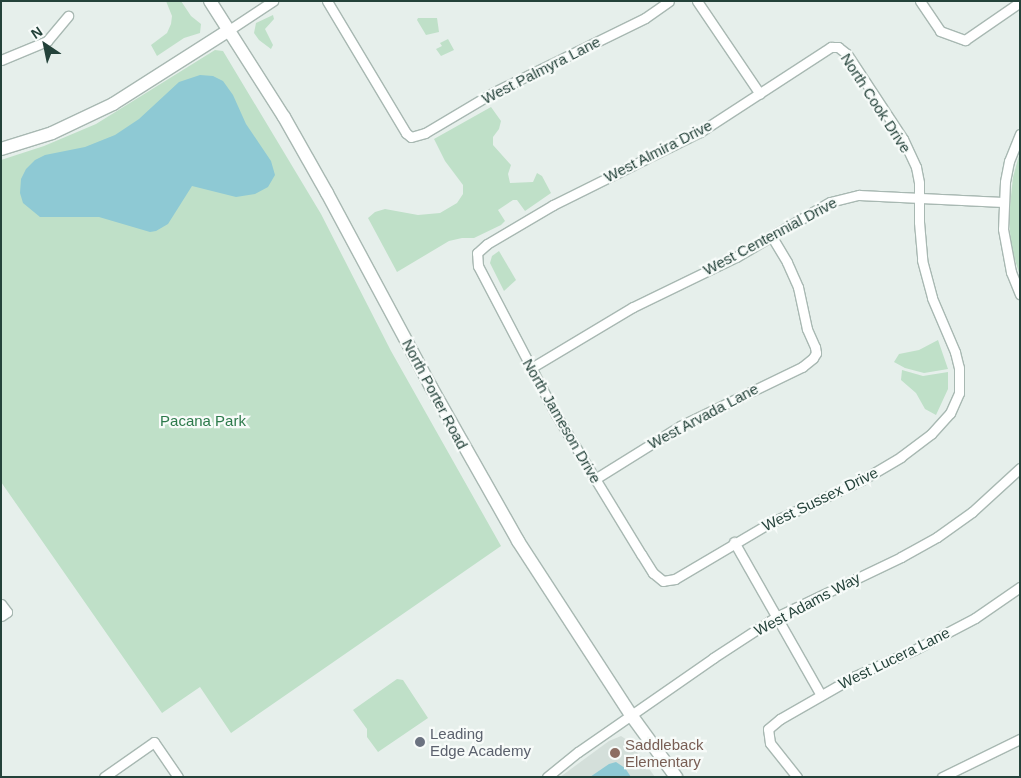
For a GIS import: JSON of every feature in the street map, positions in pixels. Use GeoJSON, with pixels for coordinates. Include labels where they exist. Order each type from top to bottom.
{"type":"FeatureCollection","features":[{"type":"Feature","properties":{"kind":"street","name":"North Porter Road"},"geometry":{"type":"LineString","coordinates":[[210,1],[327,193],[481,478],[518,541],[631,715],[676,777]]}},
{"type":"Feature","properties":{"kind":"street"},"geometry":{"type":"LineString","coordinates":[[1,150],[52,133],[113,104],[273,1]]}},
{"type":"Feature","properties":{"kind":"street","name":"West Palmyra Lane"},"geometry":{"type":"LineString","coordinates":[[327,1],[403,128],[411,137],[425,133],[502,88],[645,18],[670,1]]}},
{"type":"Feature","properties":{"kind":"street"},"geometry":{"type":"LineString","coordinates":[[697,1],[760,94]]}},
{"type":"Feature","properties":{"kind":"street"},"geometry":{"type":"LineString","coordinates":[[920,1],[940,31],[965,40],[1020,2]]}},
{"type":"Feature","properties":{"kind":"street"},"geometry":{"type":"LineString","coordinates":[[1,60],[47,41],[68,16]]}},
{"type":"Feature","properties":{"kind":"street","name":"West Almira Drive"},"geometry":{"type":"LineString","coordinates":[[477,253],[487,244],[553,205],[700,132],[826,50],[838,47]]}},
{"type":"Feature","properties":{"kind":"street","name":"North Cook Drive"},"geometry":{"type":"LineString","coordinates":[[838,47],[847,54],[906,145],[916,167],[920,240],[926,278],[938,315],[955,352],[959,368],[959,393]]}},
{"type":"Feature","properties":{"kind":"street"},"geometry":{"type":"LineString","coordinates":[[1020,134],[1009,161],[1003,202],[1005,248],[1020,294]]}},
{"type":"Feature","properties":{"kind":"street","name":"West Centennial Drive"},"geometry":{"type":"LineString","coordinates":[[531,368],[633,307],[772,237],[830,202],[844,197],[859,195],[1003,202]]}},
{"type":"Feature","properties":{"kind":"street","name":"West Arvada Lane"},"geometry":{"type":"LineString","coordinates":[[594,479],[680,426],[802,367],[813,358],[816,353],[807,329],[798,287],[787,262],[772,237]]}},
{"type":"Feature","properties":{"kind":"street","name":"North Jameson Drive"},"geometry":{"type":"LineString","coordinates":[[477,253],[478,266],[531,368],[594,479],[653,573],[663,581]]}},
{"type":"Feature","properties":{"kind":"street","name":"West Sussex Drive"},"geometry":{"type":"LineString","coordinates":[[663,581],[675,579],[734,542],[804,506],[862,480],[901,457],[931,434],[950,413],[959,393]]}},
{"type":"Feature","properties":{"kind":"street","name":"West Adams Way"},"geometry":{"type":"LineString","coordinates":[[546,777],[631,715],[776,617],[901,557],[937,537],[972,512],[1020,468]]}},
{"type":"Feature","properties":{"kind":"street"},"geometry":{"type":"LineString","coordinates":[[734,542],[821,694]]}},
{"type":"Feature","properties":{"kind":"street","name":"West Lucera Lane"},"geometry":{"type":"LineString","coordinates":[[797,777],[770,742],[768,729],[780,719],[821,694],[948,633],[975,618],[1020,587]]}},
{"type":"Feature","properties":{"kind":"street"},"geometry":{"type":"LineString","coordinates":[[942,777],[1020,739]]}},
{"type":"Feature","properties":{"kind":"street"},"geometry":{"type":"LineString","coordinates":[[104,777],[154,742],[178,777]]}},
{"type":"Feature","properties":{"kind":"shaded area","name":"Saddleback Elementary"},"geometry":{"type":"Polygon","coordinates":[[[621,736],[630,742],[655,777],[560,777],[609,741],[621,736]]]}},
{"type":"Feature","properties":{"kind":"green space"},"geometry":{"type":"Polygon","coordinates":[[[166,1],[181,1],[191,16],[201,24],[200,33],[184,38],[157,56],[151,45],[167,33],[171,24],[172,16],[166,1]]]}},
{"type":"Feature","properties":{"kind":"green space"},"geometry":{"type":"Polygon","coordinates":[[[273,15],[274,19],[265,29],[273,45],[271,49],[259,40],[254,33],[256,23],[273,15]]]}},
{"type":"Feature","properties":{"kind":"green space"},"geometry":{"type":"Polygon","coordinates":[[[418,18],[437,18],[439,32],[426,35],[417,20],[418,18]]]}},
{"type":"Feature","properties":{"kind":"green space"},"geometry":{"type":"Polygon","coordinates":[[[448,39],[454,50],[441,56],[436,49],[442,46],[440,43],[448,39]]]}},
{"type":"Feature","properties":{"kind":"green space","name":"Pacana Park"},"geometry":{"type":"Polygon","coordinates":[[[215,50],[223,51],[321,214],[391,351],[501,546],[231,733],[200,687],[162,713],[1,482],[1,160],[44,146],[96,124],[215,50]]]}},
{"type":"Feature","properties":{"kind":"green space"},"geometry":{"type":"Polygon","coordinates":[[[491,107],[501,121],[499,129],[493,137],[493,145],[511,165],[508,174],[510,183],[533,182],[537,173],[542,176],[551,193],[525,211],[517,200],[513,200],[498,210],[505,221],[501,225],[474,238],[449,241],[397,272],[368,218],[375,212],[385,209],[418,215],[440,213],[457,203],[463,194],[463,185],[445,161],[434,139],[491,107]]]}},
{"type":"Feature","properties":{"kind":"green space"},"geometry":{"type":"Polygon","coordinates":[[[1020,152],[1020,276],[1011,247],[1009,216],[1013,177],[1020,152]]]}},
{"type":"Feature","properties":{"kind":"green space"},"geometry":{"type":"Polygon","coordinates":[[[499,251],[516,280],[504,291],[490,263],[492,256],[499,251]]]}},
{"type":"Feature","properties":{"kind":"green space"},"geometry":{"type":"Polygon","coordinates":[[[938,340],[948,369],[924,373],[905,368],[894,362],[899,354],[919,350],[938,340]]]}},
{"type":"Feature","properties":{"kind":"green space"},"geometry":{"type":"Polygon","coordinates":[[[902,370],[923,376],[948,372],[948,389],[936,415],[925,409],[916,393],[901,380],[902,370]]]}},
{"type":"Feature","properties":{"kind":"green space"},"geometry":{"type":"Polygon","coordinates":[[[397,679],[403,680],[428,718],[378,752],[367,737],[367,729],[353,710],[397,679]]]}},
{"type":"Feature","properties":{"kind":"water"},"geometry":{"type":"Polygon","coordinates":[[[200,75],[213,76],[223,81],[233,95],[246,124],[271,161],[275,175],[268,187],[255,194],[236,197],[192,186],[168,224],[156,231],[150,232],[99,217],[40,217],[23,203],[20,193],[21,179],[26,169],[35,160],[45,155],[85,147],[115,135],[139,119],[179,82],[200,75]]]}},
{"type":"Feature","properties":{"kind":"water"},"geometry":{"type":"Polygon","coordinates":[[[616,762],[625,768],[631,777],[590,777],[609,764],[616,762]]]}},
{"type":"Feature","properties":{"kind":"place","name":"Leading Edge Academy"},"geometry":{"type":"Point","coordinates":[420,742]}},
{"type":"Feature","properties":{"kind":"place","name":"Saddleback Elementary"},"geometry":{"type":"Point","coordinates":[615,753]}}]}
